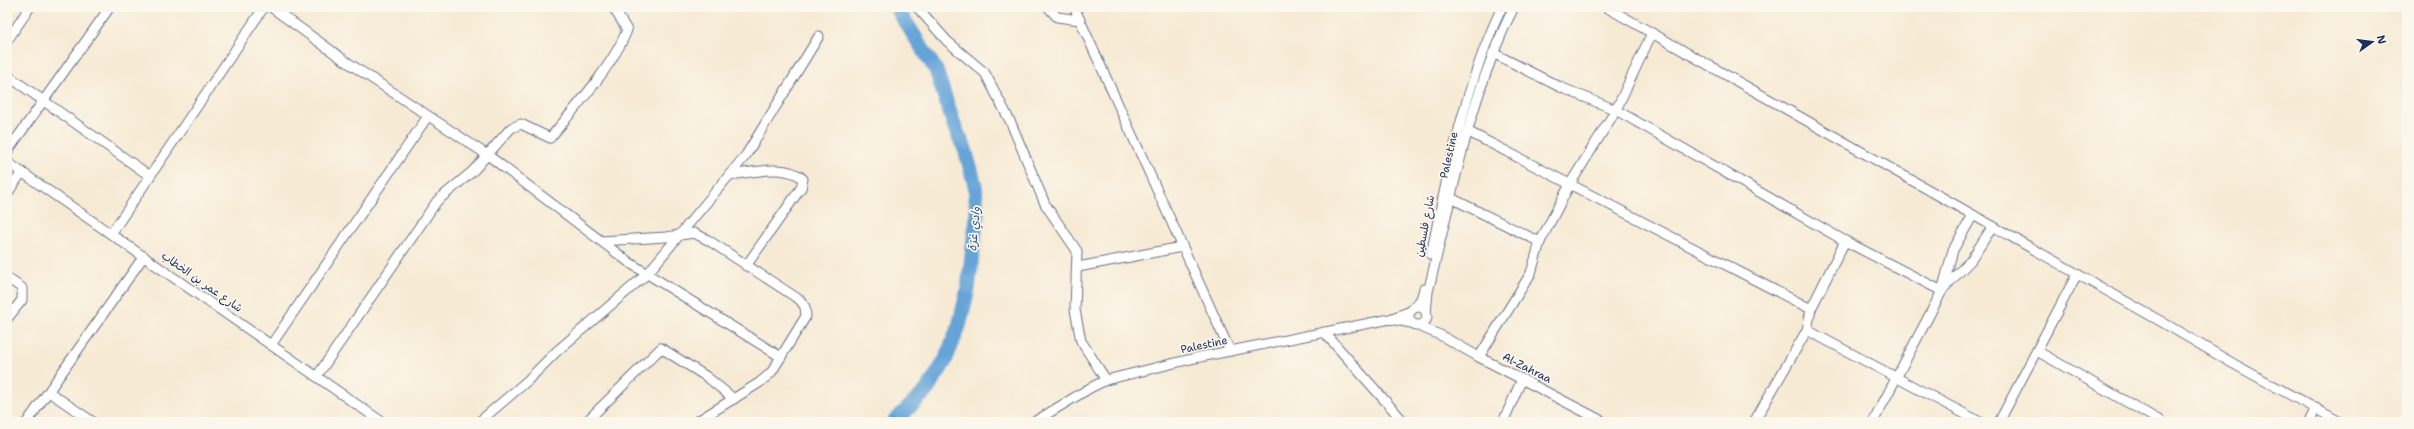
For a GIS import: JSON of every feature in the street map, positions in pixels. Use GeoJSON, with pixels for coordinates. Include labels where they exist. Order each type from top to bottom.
{"type":"FeatureCollection","features":[{"type":"Feature","properties":{"kind":"street"},"geometry":{"type":"LineString","coordinates":[[7,40],[30,7]]}},
{"type":"Feature","properties":{"kind":"street"},"geometry":{"type":"LineString","coordinates":[[7,152],[42,100],[110,7]]}},
{"type":"Feature","properties":{"kind":"street"},"geometry":{"type":"LineString","coordinates":[[111,234],[264,7]]}},
{"type":"Feature","properties":{"kind":"street"},"geometry":{"type":"LineString","coordinates":[[271,7],[344,60],[489,156],[647,274],[781,357]]}},
{"type":"Feature","properties":{"kind":"street"},"geometry":{"type":"LineString","coordinates":[[317,376],[437,201],[489,156],[511,128],[521,124],[550,138],[621,46],[627,30],[614,7]]}},
{"type":"Feature","properties":{"kind":"street"},"geometry":{"type":"LineString","coordinates":[[917,7],[947,40],[985,73],[1011,123],[1045,204],[1077,251],[1075,310],[1081,341],[1106,380]]}},
{"type":"Feature","properties":{"kind":"street"},"geometry":{"type":"LineString","coordinates":[[1048,7],[1057,17],[1080,20]]}},
{"type":"Feature","properties":{"kind":"street"},"geometry":{"type":"LineString","coordinates":[[1074,7],[1230,352]]}},
{"type":"Feature","properties":{"kind":"street","name":"شارع فلسطين"},"geometry":{"type":"LineString","coordinates":[[1411,310],[1424,293],[1449,165],[1469,94],[1492,29],[1502,7]]}},
{"type":"Feature","properties":{"kind":"street","name":"Palestine"},"geometry":{"type":"LineString","coordinates":[[1426,315],[1428,292],[1467,130],[1478,92],[1493,53],[1514,7]]}},
{"type":"Feature","properties":{"kind":"street"},"geometry":{"type":"LineString","coordinates":[[1606,7],[1993,226],[2232,364],[2340,422]]}},
{"type":"Feature","properties":{"kind":"street"},"geometry":{"type":"LineString","coordinates":[[1479,357],[1531,273],[1540,242],[1570,184],[1616,110],[1652,33]]}},
{"type":"Feature","properties":{"kind":"street"},"geometry":{"type":"LineString","coordinates":[[479,422],[526,382],[557,351],[647,274],[746,155],[819,36]]}},
{"type":"Feature","properties":{"kind":"street"},"geometry":{"type":"LineString","coordinates":[[1493,53],[1560,87],[1616,110],[1845,241],[1942,291]]}},
{"type":"Feature","properties":{"kind":"street"},"geometry":{"type":"LineString","coordinates":[[7,75],[150,176]]}},
{"type":"Feature","properties":{"kind":"street"},"geometry":{"type":"LineString","coordinates":[[271,345],[428,116]]}},
{"type":"Feature","properties":{"kind":"street"},"geometry":{"type":"LineString","coordinates":[[1467,130],[1810,309]]}},
{"type":"Feature","properties":{"kind":"street","name":"شارع عمر بن الخطاب"},"geometry":{"type":"LineString","coordinates":[[7,162],[382,422]]}},
{"type":"Feature","properties":{"kind":"street"},"geometry":{"type":"LineString","coordinates":[[729,175],[780,170],[796,172],[803,179],[801,188],[746,266]]}},
{"type":"Feature","properties":{"kind":"street"},"geometry":{"type":"LineString","coordinates":[[7,194],[22,172]]}},
{"type":"Feature","properties":{"kind":"street"},"geometry":{"type":"LineString","coordinates":[[1451,198],[1540,242]]}},
{"type":"Feature","properties":{"kind":"street"},"geometry":{"type":"LineString","coordinates":[[1873,422],[1942,291],[1953,250],[1973,215]]}},
{"type":"Feature","properties":{"kind":"street"},"geometry":{"type":"LineString","coordinates":[[1942,291],[1971,260],[1993,226]]}},
{"type":"Feature","properties":{"kind":"street"},"geometry":{"type":"LineString","coordinates":[[601,241],[666,237],[681,233],[694,233],[708,240],[800,300],[805,307],[806,316],[771,373],[734,399],[696,422]]}},
{"type":"Feature","properties":{"kind":"street"},"geometry":{"type":"LineString","coordinates":[[1754,422],[1807,330],[1810,309],[1845,241]]}},
{"type":"Feature","properties":{"kind":"street"},"geometry":{"type":"LineString","coordinates":[[1078,267],[1182,247]]}},
{"type":"Feature","properties":{"kind":"street"},"geometry":{"type":"LineString","coordinates":[[27,422],[144,256]]}},
{"type":"Feature","properties":{"kind":"street"},"geometry":{"type":"LineString","coordinates":[[1999,422],[2077,274]]}},
{"type":"Feature","properties":{"kind":"street"},"geometry":{"type":"LineString","coordinates":[[7,278],[22,288],[22,300],[7,318]]}},
{"type":"Feature","properties":{"kind":"street"},"geometry":{"type":"LineString","coordinates":[[1420,308],[1426,315],[1424,323],[1414,324],[1409,316],[1411,310],[1420,308]]}},
{"type":"Feature","properties":{"kind":"street","name":"Palestine"},"geometry":{"type":"LineString","coordinates":[[1034,422],[1106,380],[1230,352],[1390,319],[1411,310]]}},
{"type":"Feature","properties":{"kind":"street","name":"Al-Zahraa"},"geometry":{"type":"LineString","coordinates":[[1426,315],[1440,334]]}},
{"type":"Feature","properties":{"kind":"street","name":"Palestine"},"geometry":{"type":"LineString","coordinates":[[1390,319],[1414,324]]}},
{"type":"Feature","properties":{"kind":"street","name":"Al-Zahraa"},"geometry":{"type":"LineString","coordinates":[[1414,324],[1440,334],[1479,357],[1604,422]]}},
{"type":"Feature","properties":{"kind":"street"},"geometry":{"type":"LineString","coordinates":[[1807,330],[1980,422]]}},
{"type":"Feature","properties":{"kind":"street"},"geometry":{"type":"LineString","coordinates":[[1324,332],[1404,422]]}},
{"type":"Feature","properties":{"kind":"street"},"geometry":{"type":"LineString","coordinates":[[586,422],[661,348],[707,377],[734,399]]}},
{"type":"Feature","properties":{"kind":"street"},"geometry":{"type":"LineString","coordinates":[[2037,351],[2162,422]]}},
{"type":"Feature","properties":{"kind":"street"},"geometry":{"type":"LineString","coordinates":[[1503,422],[1522,379]]}},
{"type":"Feature","properties":{"kind":"street"},"geometry":{"type":"LineString","coordinates":[[48,392],[93,422]]}},
{"type":"Feature","properties":{"kind":"street"},"geometry":{"type":"LineString","coordinates":[[2309,422],[2316,408]]}},
{"type":"Feature","properties":{"kind":"waterway","name":"وادي غزة"},"geometry":{"type":"LineString","coordinates":[[894,422],[927,390],[945,361],[959,326],[968,289],[977,214],[975,185],[965,149],[955,128],[936,70],[896,7]]}}]}
